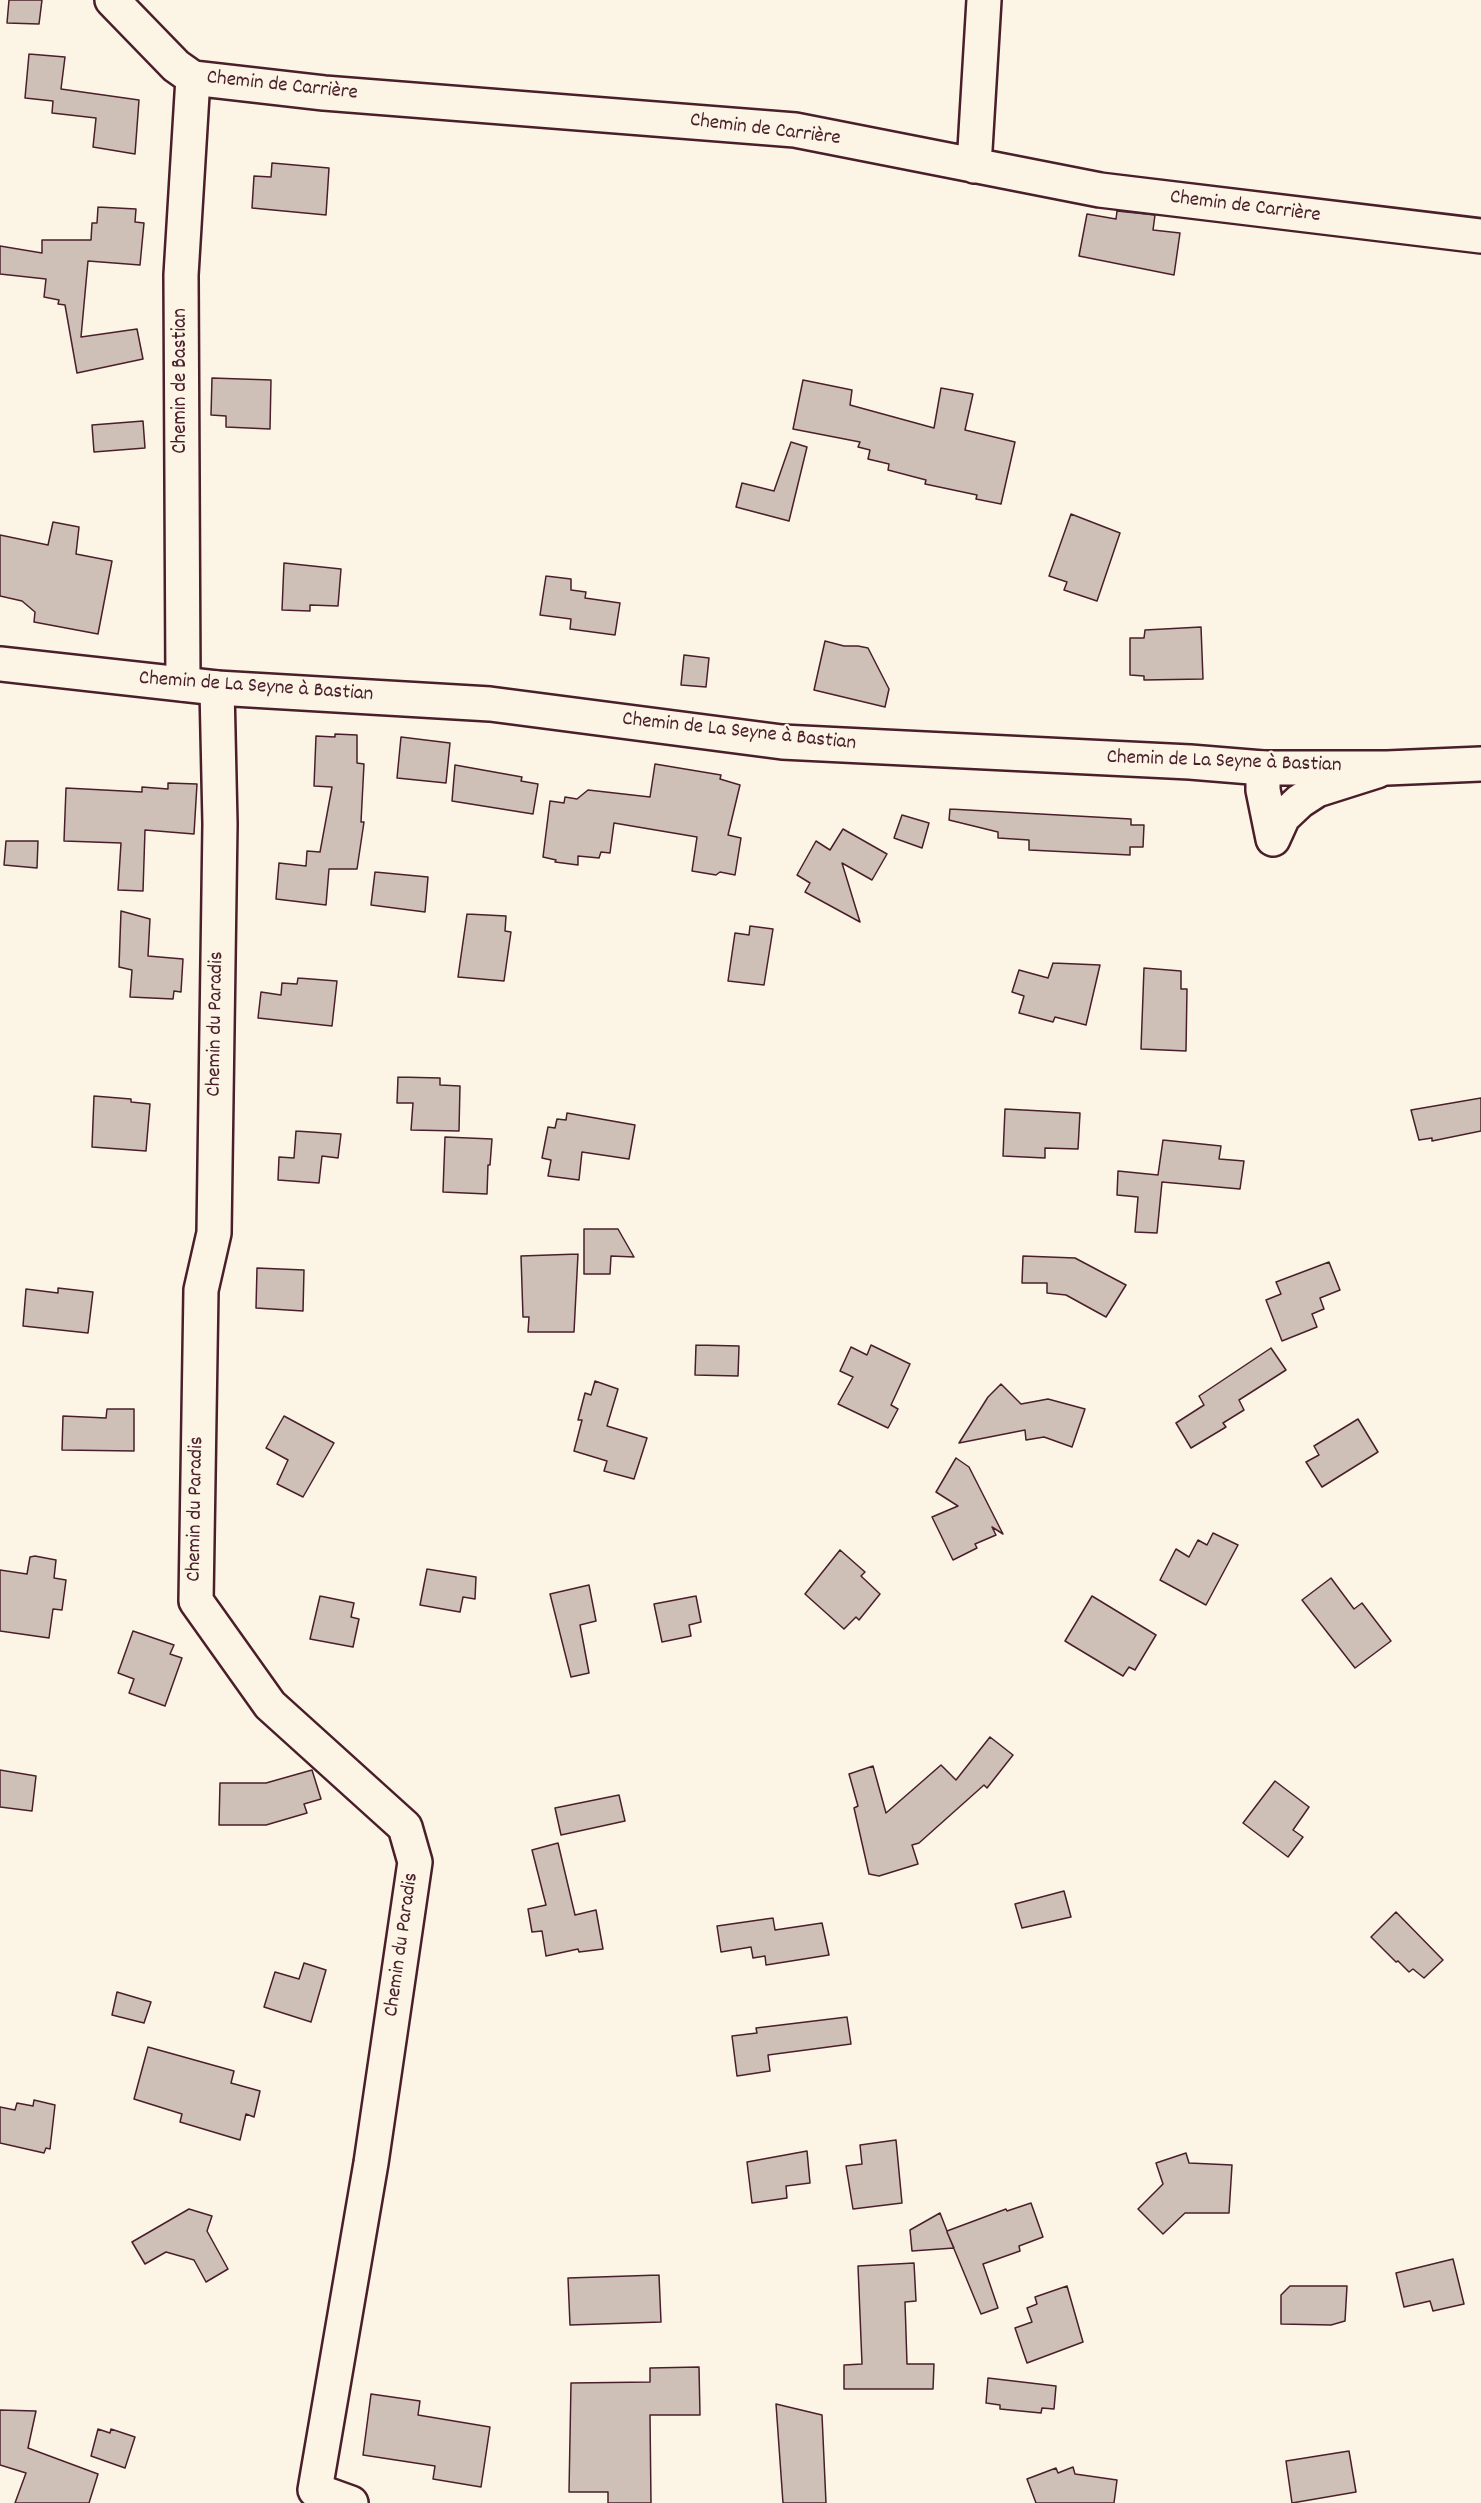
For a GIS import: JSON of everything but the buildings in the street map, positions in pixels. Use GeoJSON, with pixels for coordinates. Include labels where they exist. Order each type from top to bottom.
{"type":"FeatureCollection","features":[{"type":"Feature","properties":{"kind":"street","name":"Chemin de Carrière"},"geometry":{"type":"LineString","coordinates":[[112,0],[176,66],[193,78],[324,93],[795,130],[1100,190],[1481,236]]}},
{"type":"Feature","properties":{"kind":"street"},"geometry":{"type":"LineString","coordinates":[[974,166],[984,0]]}},
{"type":"Feature","properties":{"kind":"street","name":"Chemin de Bastian"},"geometry":{"type":"LineString","coordinates":[[183,684],[181,275],[193,78]]}},
{"type":"Feature","properties":{"kind":"street","name":"Chemin de La Seyne à Bastian"},"geometry":{"type":"LineString","coordinates":[[0,664],[217,688],[490,704],[782,742],[1263,768],[1387,768],[1481,764]]}},
{"type":"Feature","properties":{"kind":"street","name":"Chemin du Paradis"},"geometry":{"type":"LineString","coordinates":[[217,688],[220,824],[214,1233],[201,1290],[196,1601],[270,1705],[405,1827],[415,1862],[371,2163],[315,2490],[351,2503]]}},
{"type":"Feature","properties":{"kind":"street"},"geometry":{"type":"LineString","coordinates":[[1263,768],[1263,790],[1273,839],[1283,818],[1300,801],[1317,790],[1387,768]]}}]}
